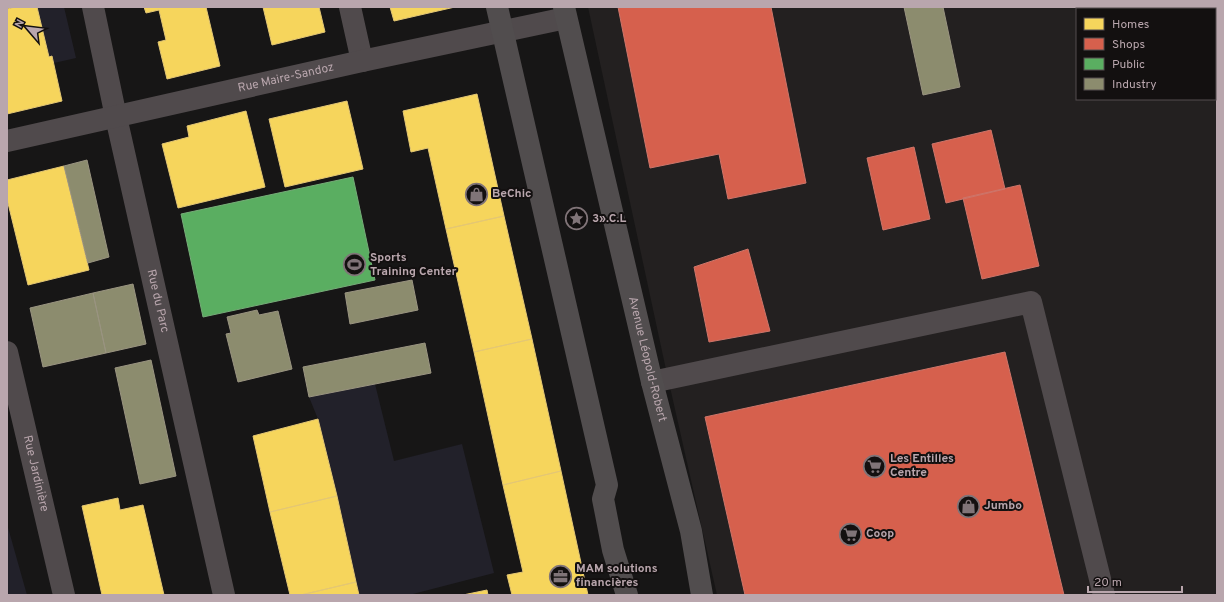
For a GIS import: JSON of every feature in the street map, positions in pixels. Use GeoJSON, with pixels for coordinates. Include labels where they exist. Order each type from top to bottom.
{"type":"FeatureCollection","features":[{"type":"Feature","properties":{"kind":"main road"},"geometry":{"type":"LineString","coordinates":[[497,7],[607,484],[604,504],[613,550],[627,595]]}},
{"type":"Feature","properties":{"kind":"main road","name":"Avenue Léopold-Robert"},"geometry":{"type":"LineString","coordinates":[[565,12],[652,382],[692,531],[702,595]]}},
{"type":"Feature","properties":{"kind":"street","name":"Rue du Parc"},"geometry":{"type":"LineString","coordinates":[[93,7],[116,117],[224,595]]}},
{"type":"Feature","properties":{"kind":"street"},"geometry":{"type":"LineString","coordinates":[[350,7],[362,61]]}},
{"type":"Feature","properties":{"kind":"street","name":"Rue Maire-Sandoz"},"geometry":{"type":"LineString","coordinates":[[7,141],[362,61],[503,31],[565,12]]}},
{"type":"Feature","properties":{"kind":"street"},"geometry":{"type":"LineString","coordinates":[[652,382],[1031,302],[1104,595]]}},
{"type":"Feature","properties":{"kind":"street","name":"Rue Jardinière"},"geometry":{"type":"LineString","coordinates":[[7,352],[64,595]]}},
{"type":"Feature","properties":{"kind":"shaded area"},"geometry":{"type":"Polygon","coordinates":[[[37,7],[64,7],[76,58],[54,63],[52,57],[49,57],[37,7]]]}},
{"type":"Feature","properties":{"kind":"shaded area"},"geometry":{"type":"Polygon","coordinates":[[[588,7],[1217,7],[1217,595],[717,595],[665,365],[588,7]]]}},
{"type":"Feature","properties":{"kind":"shaded area"},"geometry":{"type":"Polygon","coordinates":[[[375,384],[394,461],[462,444],[494,573],[409,595],[359,595],[318,419],[309,397],[375,384]]]}},
{"type":"Feature","properties":{"kind":"shaded area"},"geometry":{"type":"Polygon","coordinates":[[[7,524],[27,595],[7,595],[7,524]]]}},
{"type":"Feature","properties":{"kind":"building: Homes"},"geometry":{"type":"Polygon","coordinates":[[[16,7],[37,7],[49,57],[52,56],[62,101],[7,114],[7,9],[16,7]]]}},
{"type":"Feature","properties":{"kind":"building: Homes"},"geometry":{"type":"Polygon","coordinates":[[[144,7],[206,7],[220,66],[167,79],[158,42],[166,40],[159,10],[146,13],[144,7]]]}},
{"type":"Feature","properties":{"kind":"building: Homes"},"geometry":{"type":"Polygon","coordinates":[[[263,7],[319,7],[325,32],[272,45],[263,7]]]}},
{"type":"Feature","properties":{"kind":"building: Homes"},"geometry":{"type":"Polygon","coordinates":[[[390,7],[455,7],[394,21],[390,7]]]}},
{"type":"Feature","properties":{"kind":"building: Homes"},"geometry":{"type":"Polygon","coordinates":[[[477,94],[504,216],[446,229],[428,148],[411,152],[403,111],[477,94]]]}},
{"type":"Feature","properties":{"kind":"building: Homes"},"geometry":{"type":"Polygon","coordinates":[[[347,101],[363,169],[285,187],[269,119],[347,101]]]}},
{"type":"Feature","properties":{"kind":"building: Homes"},"geometry":{"type":"Polygon","coordinates":[[[246,111],[265,187],[178,208],[162,144],[189,137],[187,126],[246,111]]]}},
{"type":"Feature","properties":{"kind":"building: Homes"},"geometry":{"type":"Polygon","coordinates":[[[64,166],[89,270],[28,285],[7,199],[7,180],[64,166]]]}},
{"type":"Feature","properties":{"kind":"building: Homes"},"geometry":{"type":"Polygon","coordinates":[[[504,216],[532,339],[474,352],[446,229],[504,216]]]}},
{"type":"Feature","properties":{"kind":"building: Homes"},"geometry":{"type":"Polygon","coordinates":[[[532,339],[561,471],[503,485],[474,352],[532,339]]]}},
{"type":"Feature","properties":{"kind":"building: Homes"},"geometry":{"type":"Polygon","coordinates":[[[318,419],[337,496],[270,512],[253,436],[318,419]]]}},
{"type":"Feature","properties":{"kind":"building: Homes"},"geometry":{"type":"Polygon","coordinates":[[[561,471],[588,595],[512,595],[507,575],[523,572],[503,485],[561,471]]]}},
{"type":"Feature","properties":{"kind":"building: Homes"},"geometry":{"type":"Polygon","coordinates":[[[337,496],[356,582],[301,595],[290,595],[270,512],[337,496]]]}},
{"type":"Feature","properties":{"kind":"building: Homes"},"geometry":{"type":"Polygon","coordinates":[[[118,498],[120,510],[143,505],[164,595],[102,595],[82,506],[118,498]]]}},
{"type":"Feature","properties":{"kind":"building: Homes"},"geometry":{"type":"Polygon","coordinates":[[[356,582],[359,595],[301,595],[356,582]]]}},
{"type":"Feature","properties":{"kind":"building: Homes"},"geometry":{"type":"Polygon","coordinates":[[[487,590],[488,595],[463,595],[487,590]]]}},
{"type":"Feature","properties":{"kind":"building: Shops"},"geometry":{"type":"Polygon","coordinates":[[[618,7],[771,7],[806,183],[728,199],[719,154],[650,168],[618,7]]]}},
{"type":"Feature","properties":{"kind":"building: Shops"},"geometry":{"type":"Polygon","coordinates":[[[991,130],[1005,189],[946,203],[932,144],[991,130]]]}},
{"type":"Feature","properties":{"kind":"building: Shops"},"geometry":{"type":"Polygon","coordinates":[[[914,147],[930,219],[883,230],[867,158],[914,147]]]}},
{"type":"Feature","properties":{"kind":"building: Shops"},"geometry":{"type":"Polygon","coordinates":[[[1020,185],[1039,266],[982,279],[963,198],[1020,185]]]}},
{"type":"Feature","properties":{"kind":"building: Shops"},"geometry":{"type":"Polygon","coordinates":[[[748,249],[770,331],[709,342],[694,267],[748,249]]]}},
{"type":"Feature","properties":{"kind":"building: Shops","name":"Les Entilles Centre"},"geometry":{"type":"Polygon","coordinates":[[[1005,352],[1064,595],[745,595],[705,417],[1005,352]]]}},
{"type":"Feature","properties":{"kind":"building: Public"},"geometry":{"type":"Polygon","coordinates":[[[353,177],[375,280],[203,317],[181,214],[353,177]]]}},
{"type":"Feature","properties":{"kind":"building: Industry"},"geometry":{"type":"Polygon","coordinates":[[[904,7],[943,7],[960,87],[923,95],[904,7]]]}},
{"type":"Feature","properties":{"kind":"building: Industry"},"geometry":{"type":"Polygon","coordinates":[[[87,160],[109,257],[88,263],[64,166],[87,160]]]}},
{"type":"Feature","properties":{"kind":"building: Industry"},"geometry":{"type":"Polygon","coordinates":[[[412,280],[418,310],[350,324],[345,293],[412,280]]]}},
{"type":"Feature","properties":{"kind":"building: Industry"},"geometry":{"type":"Polygon","coordinates":[[[133,284],[146,344],[106,353],[93,293],[133,284]]]}},
{"type":"Feature","properties":{"kind":"building: Industry"},"geometry":{"type":"Polygon","coordinates":[[[93,293],[106,353],[43,367],[30,308],[93,293]]]}},
{"type":"Feature","properties":{"kind":"building: Industry"},"geometry":{"type":"Polygon","coordinates":[[[257,310],[259,315],[278,311],[292,369],[238,382],[226,334],[231,333],[227,317],[257,310]]]}},
{"type":"Feature","properties":{"kind":"building: Industry"},"geometry":{"type":"Polygon","coordinates":[[[425,343],[431,373],[309,397],[303,367],[425,343]]]}},
{"type":"Feature","properties":{"kind":"building: Industry"},"geometry":{"type":"Polygon","coordinates":[[[151,360],[176,476],[140,484],[115,368],[151,360]]]}},
{"type":"Feature","properties":{"kind":"place","name":"BeChic"},"geometry":{"type":"Point","coordinates":[476,194]}},
{"type":"Feature","properties":{"kind":"place","name":"3».C.L"},"geometry":{"type":"Point","coordinates":[577,219]}},
{"type":"Feature","properties":{"kind":"place","name":"Sports Training Center"},"geometry":{"type":"Point","coordinates":[354,265]}},
{"type":"Feature","properties":{"kind":"place","name":"Les Entilles Centre"},"geometry":{"type":"Point","coordinates":[875,466]}},
{"type":"Feature","properties":{"kind":"place","name":"Jumbo"},"geometry":{"type":"Point","coordinates":[968,506]}},
{"type":"Feature","properties":{"kind":"place","name":"Coop"},"geometry":{"type":"Point","coordinates":[851,534]}},
{"type":"Feature","properties":{"kind":"place","name":"MAM solutions financières"},"geometry":{"type":"Point","coordinates":[561,576]}}]}
